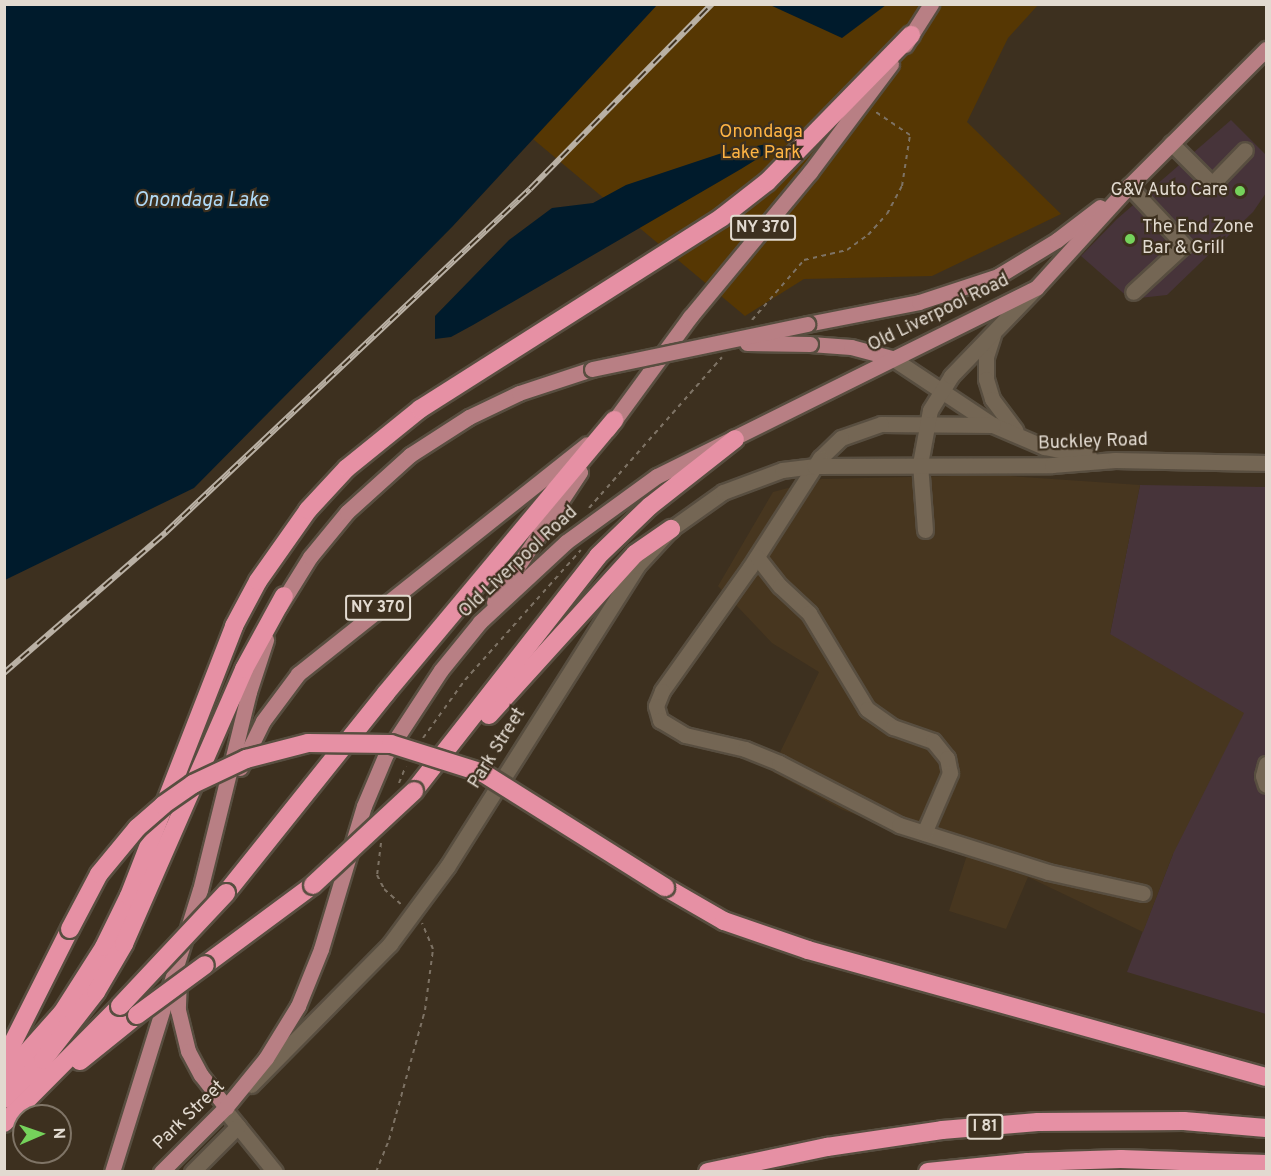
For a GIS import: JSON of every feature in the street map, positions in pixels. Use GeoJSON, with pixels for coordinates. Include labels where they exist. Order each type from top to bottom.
{"type":"FeatureCollection","features":[{"type":"Feature","properties":{"kind":"highway"},"geometry":{"type":"LineString","coordinates":[[4,1078],[62,1013],[104,947],[129,896],[234,627],[258,581],[308,510],[347,468],[420,409],[722,217],[767,182],[912,35]]}},
{"type":"Feature","properties":{"kind":"highway"},"geometry":{"type":"LineString","coordinates":[[24,1104],[226,893],[386,693],[614,420]]}},
{"type":"Feature","properties":{"kind":"highway"},"geometry":{"type":"LineString","coordinates":[[414,791],[598,556],[650,506],[735,439]]}},
{"type":"Feature","properties":{"kind":"highway"},"geometry":{"type":"LineString","coordinates":[[25,1104],[137,1015],[313,885],[447,763],[635,554],[671,529]]}},
{"type":"Feature","properties":{"kind":"highway"},"geometry":{"type":"LineString","coordinates":[[4,1099],[43,1060],[96,992],[124,944],[244,669],[284,597]]}},
{"type":"Feature","properties":{"kind":"highway"},"geometry":{"type":"LineString","coordinates":[[4,1060],[99,874],[137,828],[163,805],[193,784],[246,759],[308,743],[391,744],[483,773],[664,887],[724,921],[808,950],[1266,1077]]}},
{"type":"Feature","properties":{"kind":"highway","name":"I 81"},"geometry":{"type":"LineString","coordinates":[[708,1172],[827,1147],[942,1130],[1038,1122],[1184,1121],[1266,1128]]}},
{"type":"Feature","properties":{"kind":"highway","name":"I 81"},"geometry":{"type":"LineString","coordinates":[[928,1172],[1028,1162],[1121,1159],[1266,1164]]}},
{"type":"Feature","properties":{"kind":"main road","name":"NY 370"},"geometry":{"type":"LineString","coordinates":[[480,622],[614,420],[690,316],[856,112],[932,4]]}},
{"type":"Feature","properties":{"kind":"main road","name":"Old Liverpool Road"},"geometry":{"type":"LineString","coordinates":[[225,1108],[278,1040],[307,989],[364,806],[386,754],[441,670],[480,622],[566,542],[635,490],[705,451],[735,439],[1037,287],[1129,186],[1266,49]]}},
{"type":"Feature","properties":{"kind":"main road"},"geometry":{"type":"LineString","coordinates":[[209,849],[249,692],[284,597],[347,512],[410,455],[469,417],[519,393],[592,369],[920,302],[998,276],[1057,240],[1129,186]]}},
{"type":"Feature","properties":{"kind":"main road"},"geometry":{"type":"LineString","coordinates":[[720,343],[851,347],[892,358]]}},
{"type":"Feature","properties":{"kind":"main road","name":"NY 370"},"geometry":{"type":"LineString","coordinates":[[112,1172],[179,957],[209,849],[242,763],[263,721],[298,674],[344,634],[553,473],[614,420]]}},
{"type":"Feature","properties":{"kind":"main road","name":"NY 370"},"geometry":{"type":"LineString","coordinates":[[179,957],[178,1010],[184,1038],[201,1075],[225,1108]]}},
{"type":"Feature","properties":{"kind":"main road","name":"Park Street"},"geometry":{"type":"LineString","coordinates":[[160,1172],[225,1108]]}},
{"type":"Feature","properties":{"kind":"street"},"geometry":{"type":"LineString","coordinates":[[1172,143],[1212,184],[1245,150]]}},
{"type":"Feature","properties":{"kind":"street"},"geometry":{"type":"LineString","coordinates":[[1129,186],[1184,245],[1133,292]]}},
{"type":"Feature","properties":{"kind":"street","name":"Old Liverpool Road"},"geometry":{"type":"LineString","coordinates":[[925,530],[920,464],[930,410],[942,388],[1037,287]]}},
{"type":"Feature","properties":{"kind":"street"},"geometry":{"type":"LineString","coordinates":[[994,331],[986,357],[986,379],[1004,420],[1027,439]]}},
{"type":"Feature","properties":{"kind":"street"},"geometry":{"type":"LineString","coordinates":[[892,358],[942,388],[993,425],[1044,447],[1115,460]]}},
{"type":"Feature","properties":{"kind":"street"},"geometry":{"type":"LineString","coordinates":[[993,425],[881,424],[857,429],[841,438],[814,466],[757,557],[662,691],[656,706],[660,720],[686,735],[746,749],[779,763],[899,825],[1048,872],[1143,893]]}},
{"type":"Feature","properties":{"kind":"street","name":"Buckley Road"},"geometry":{"type":"LineString","coordinates":[[920,464],[1052,465],[1115,460],[1266,463]]}},
{"type":"Feature","properties":{"kind":"street","name":"Park Street"},"geometry":{"type":"LineString","coordinates":[[225,1108],[340,998],[395,937],[447,867],[637,566],[671,529],[723,492],[751,479],[814,466],[920,464]]}},
{"type":"Feature","properties":{"kind":"street"},"geometry":{"type":"LineString","coordinates":[[757,557],[780,586],[809,613],[829,653],[867,709],[893,727],[933,741],[947,758],[950,773],[924,833]]}},
{"type":"Feature","properties":{"kind":"street"},"geometry":{"type":"LineString","coordinates":[[1266,764],[1263,776],[1266,785]]}},
{"type":"Feature","properties":{"kind":"street"},"geometry":{"type":"LineString","coordinates":[[225,1108],[275,1172]]}},
{"type":"Feature","properties":{"kind":"street"},"geometry":{"type":"LineString","coordinates":[[199,1169],[238,1126]]}},
{"type":"Feature","properties":{"kind":"shaded area"},"geometry":{"type":"Polygon","coordinates":[[[1231,120],[1266,155],[1266,193],[1253,212],[1167,295],[1130,299],[1081,256],[1117,219],[1231,120]]]}},
{"type":"Feature","properties":{"kind":"shaded area"},"geometry":{"type":"Polygon","coordinates":[[[996,475],[1140,485],[1110,634],[1244,713],[1173,854],[1143,932],[1028,877],[1006,929],[949,911],[967,855],[843,810],[771,771],[819,672],[772,643],[718,586],[773,492],[822,479],[996,475]]]}},
{"type":"Feature","properties":{"kind":"shaded area"},"geometry":{"type":"Polygon","coordinates":[[[1140,485],[1266,487],[1266,1014],[1127,972],[1173,854],[1110,634],[1140,485]]]}},
{"type":"Feature","properties":{"kind":"green space","name":"Onondaga Lake Park"},"geometry":{"type":"Polygon","coordinates":[[[657,5],[1038,5],[1008,38],[967,122],[1061,214],[932,276],[804,279],[745,316],[533,139],[657,5]]]}},
{"type":"Feature","properties":{"kind":"water","name":"Onondaga Lake"},"geometry":{"type":"Polygon","coordinates":[[[5,4],[657,5],[452,227],[194,488],[5,580],[5,4]]]}},
{"type":"Feature","properties":{"kind":"water"},"geometry":{"type":"Polygon","coordinates":[[[770,5],[886,5],[842,38],[770,5]]]}},
{"type":"Feature","properties":{"kind":"water"},"geometry":{"type":"Polygon","coordinates":[[[766,144],[767,153],[741,169],[473,325],[451,337],[435,339],[435,316],[509,240],[552,208],[593,203],[626,185],[722,153],[766,144]]]}},
{"type":"Feature","properties":{"kind":"railway"},"geometry":{"type":"LineString","coordinates":[[4,673],[166,532],[530,189],[712,4]]}},
{"type":"Feature","properties":{"kind":"place","name":"G&V Auto Care"},"geometry":{"type":"Point","coordinates":[1240,191]}},
{"type":"Feature","properties":{"kind":"place","name":"The End Zone Bar & Grill"},"geometry":{"type":"Point","coordinates":[1130,239]}}]}
